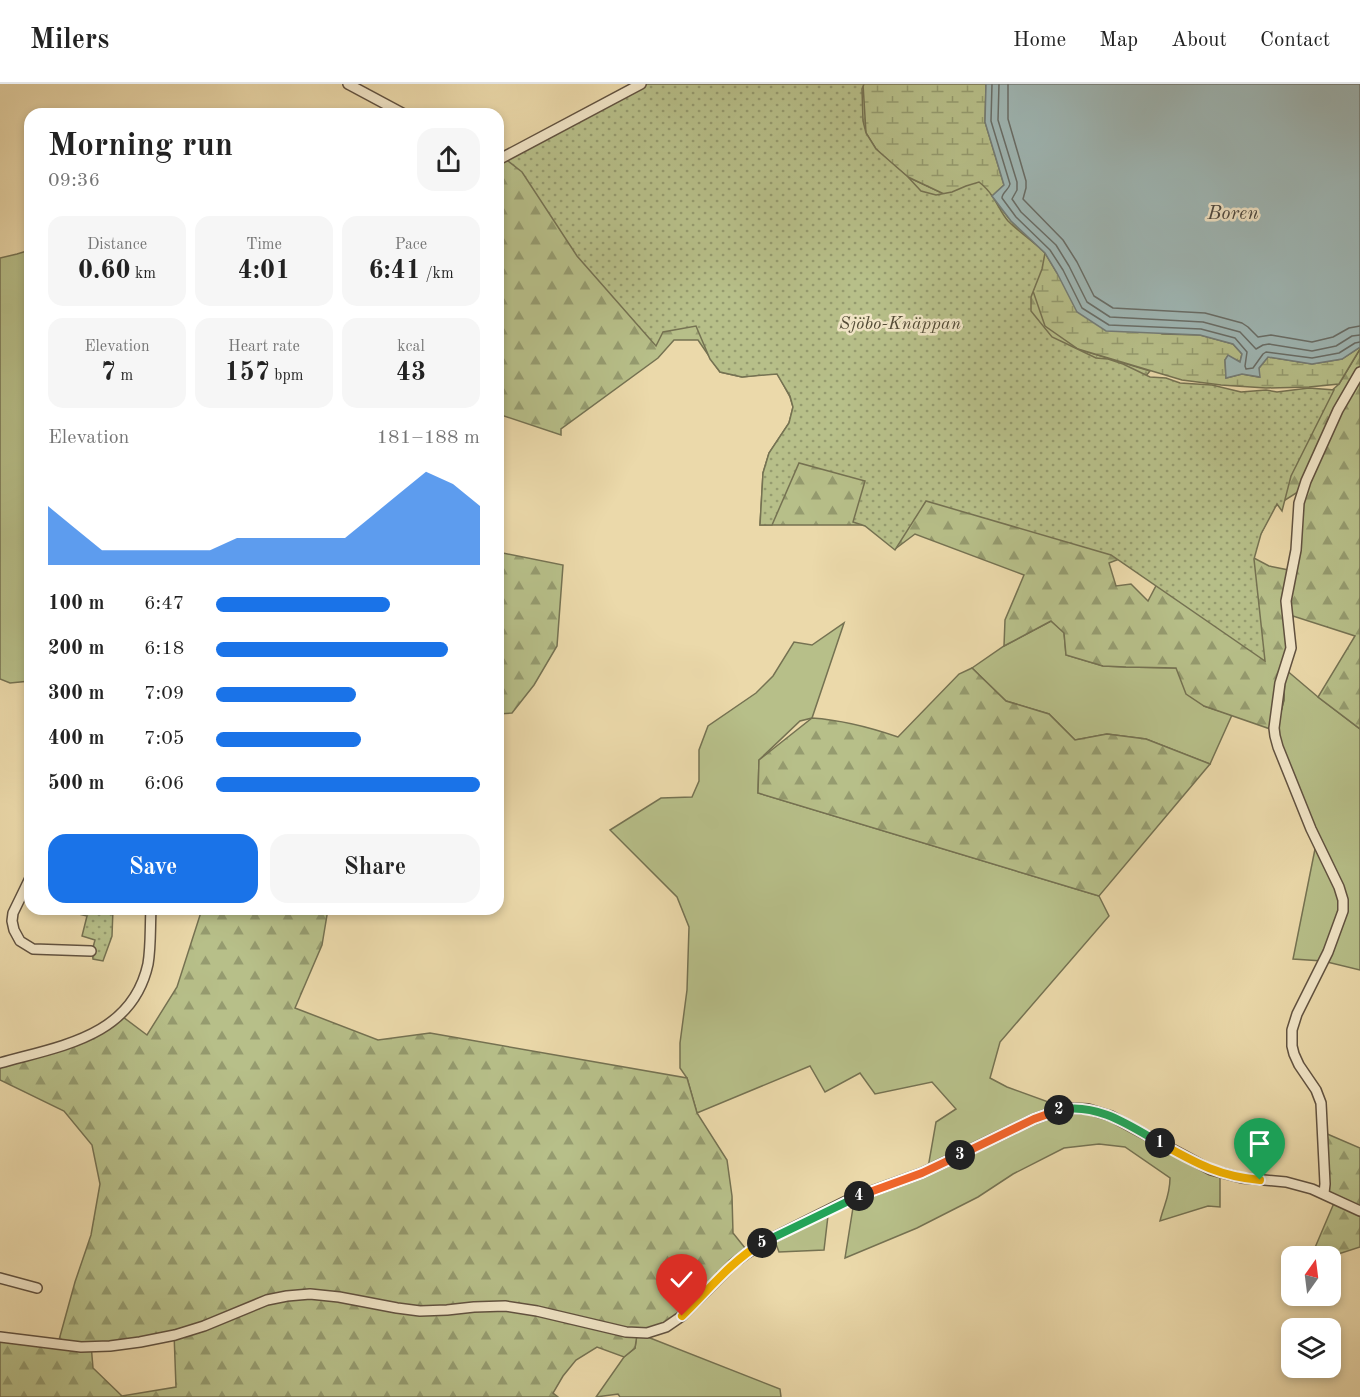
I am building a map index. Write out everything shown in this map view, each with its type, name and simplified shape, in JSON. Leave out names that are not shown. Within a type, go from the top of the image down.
[{"type":"street","points":[[348,84],[393,108]]},
{"type":"street","points":[[504,157],[641,84]]},
{"type":"street","points":[[1324,1193],[1321,1103],[1316,1090],[1294,1054],[1292,1030],[1297,1014],[1329,952],[1343,911],[1343,900],[1302,808],[1278,747],[1274,728],[1280,683],[1291,648],[1286,601],[1296,550],[1299,502],[1338,410],[1360,372]]},
{"type":"street","points":[[24,889],[13,913],[12,926],[20,941],[33,950],[91,951]]},
{"type":"street","points":[[0,1063],[82,1039],[117,1019],[134,997],[145,973],[150,948],[151,915]]},
{"type":"street","points":[[0,1337],[81,1347],[140,1342],[204,1326],[267,1300],[310,1294],[420,1311],[474,1306],[505,1306],[537,1311],[626,1332],[647,1333],[666,1327],[682,1316],[733,1264],[772,1238],[850,1199],[922,1173],[1034,1119],[1070,1108],[1088,1109],[1111,1116],[1211,1170],[1242,1178],[1296,1184],[1324,1193],[1360,1211]]},
{"type":"street","points":[[0,1278],[37,1288]]},
{"type":"green space","name":"Sjöbo-Knäppan","points":[[639,84],[864,84],[862,89],[863,121],[866,133],[876,149],[921,191],[936,195],[979,182],[989,192],[1008,221],[1045,253],[1042,269],[1031,297],[1031,311],[1052,337],[1096,358],[1123,364],[1150,377],[1166,378],[1180,383],[1212,385],[1241,392],[1266,390],[1277,392],[1309,388],[1334,390],[1291,476],[1282,511],[1277,504],[1261,534],[1254,559],[1265,661],[1111,555],[926,501],[895,550],[865,526],[853,522],[865,481],[799,463],[772,525],[760,525],[763,473],[769,453],[789,423],[793,407],[790,396],[777,374],[742,377],[720,372],[710,359],[696,326],[663,332],[656,346],[577,256],[522,172],[504,156]]},
{"type":"green space","name":"Sjöbo-Knäppan","points":[[863,84],[880,153],[908,177],[944,194],[973,191],[989,193],[1011,221],[1045,253],[1033,291],[1078,349],[1150,371],[1115,415],[1127,556],[1109,563],[1116,586],[1131,584],[1148,601],[1158,582],[1339,384],[1360,349],[1360,729],[1318,697],[1355,636],[1293,616],[1292,648],[1285,669],[1284,700],[1276,731],[1204,706],[1186,694],[1176,668],[1103,666],[1066,655],[1064,633],[1051,621],[1004,646],[1005,620],[1024,575],[915,534],[895,549],[872,525],[760,525],[763,473],[769,453],[789,423],[793,407],[790,397],[777,373],[742,377],[720,372],[698,340],[674,340],[658,358],[561,429],[561,435],[504,416],[504,151],[542,138]],"holes":[[[1304,488],[1294,571],[1269,566],[1250,556],[1274,507]]]},
{"type":"green space","points":[[863,84],[986,84],[985,122],[1004,185],[992,196],[989,193],[973,191],[944,194],[908,177],[876,149],[866,133]]},
{"type":"green space","points":[[24,252],[24,682],[10,683],[0,679],[0,258]]},
{"type":"green space","points":[[1045,253],[1057,273],[1162,334],[1200,335],[1233,344],[1242,354],[1240,362],[1228,356],[1225,360],[1226,378],[1242,374],[1259,377],[1259,368],[1268,357],[1312,364],[1342,359],[1360,347],[1360,349],[1339,384],[1266,388],[1182,380],[1078,349],[1045,326],[1033,291]]},
{"type":"green space","points":[[504,553],[563,565],[557,646],[534,685],[512,713],[504,714]]},
{"type":"green space","points":[[1051,621],[1064,632],[1066,655],[1103,666],[1177,668],[1204,706],[1232,715],[1210,764],[1146,739],[1107,734],[1075,740],[1049,714],[1006,701],[972,668],[1004,646]]},
{"type":"green space","points":[[844,623],[812,718],[800,721],[759,760],[758,793],[1099,896],[1109,916],[1000,1042],[990,1078],[1007,1087],[1062,1107],[1086,1106],[1220,1170],[1220,1207],[1208,1206],[1160,1221],[1168,1195],[1170,1178],[1125,1147],[1099,1144],[1064,1148],[1013,1174],[978,1197],[917,1228],[845,1258],[855,1195],[928,1168],[936,1122],[956,1109],[932,1082],[875,1094],[860,1073],[825,1092],[810,1066],[697,1113],[687,1078],[680,1068],[680,1043],[687,990],[689,927],[677,897],[610,830],[661,798],[692,797],[699,781],[699,750],[708,726],[756,693],[773,676],[794,642],[812,645]]},
{"type":"green space","points":[[972,668],[1006,701],[1049,714],[1075,740],[1107,734],[1146,739],[1210,764],[1099,896],[758,793],[759,760],[812,718],[834,720],[898,737],[959,674]]},
{"type":"green space","points":[[1285,669],[1360,729],[1360,970],[1323,961],[1293,959],[1318,834],[1276,731],[1284,700]]},
{"type":"green space","points":[[83,915],[113,915],[112,936],[103,961],[93,959],[92,951],[95,940],[82,936],[87,916]]},
{"type":"green space","points":[[200,915],[327,915],[322,945],[295,1008],[378,1040],[430,1033],[687,1078],[697,1113],[727,1160],[732,1196],[733,1233],[749,1253],[688,1312],[651,1330],[638,1328],[635,1348],[624,1357],[597,1347],[576,1360],[553,1393],[558,1397],[0,1397],[0,1339],[59,1340],[91,1235],[100,1184],[92,1145],[64,1111],[0,1080],[0,1061],[91,1032],[119,1014],[147,1035],[177,987]],"holes":[[[174,1333],[176,1387],[122,1396],[93,1368],[91,1344]]]},
{"type":"green space","points":[[1325,1133],[1360,1148],[1360,1247],[1341,1253],[1341,1246],[1316,1246],[1337,1196],[1324,1190]]},
{"type":"green space","points":[[829,1207],[824,1250],[779,1252],[773,1236]]},
{"type":"green space","points":[[638,1327],[651,1330],[650,1338],[780,1389],[781,1397],[620,1397],[618,1394],[596,1397],[624,1357],[635,1348]]},
{"type":"water","name":"Boren","points":[[986,84],[1360,84],[1360,347],[1342,359],[1312,364],[1268,357],[1259,368],[1260,377],[1242,374],[1226,378],[1225,360],[1228,355],[1240,362],[1242,354],[1233,344],[1200,335],[1106,331],[1077,312],[1045,253],[1011,221],[992,196],[1004,185],[985,122]]},
{"type":"route","points":[[682,1316],[733,1264],[772,1238],[850,1199],[922,1173],[1034,1119],[1056,1111],[1070,1108],[1088,1109],[1111,1116],[1211,1170],[1260,1180]]}]
